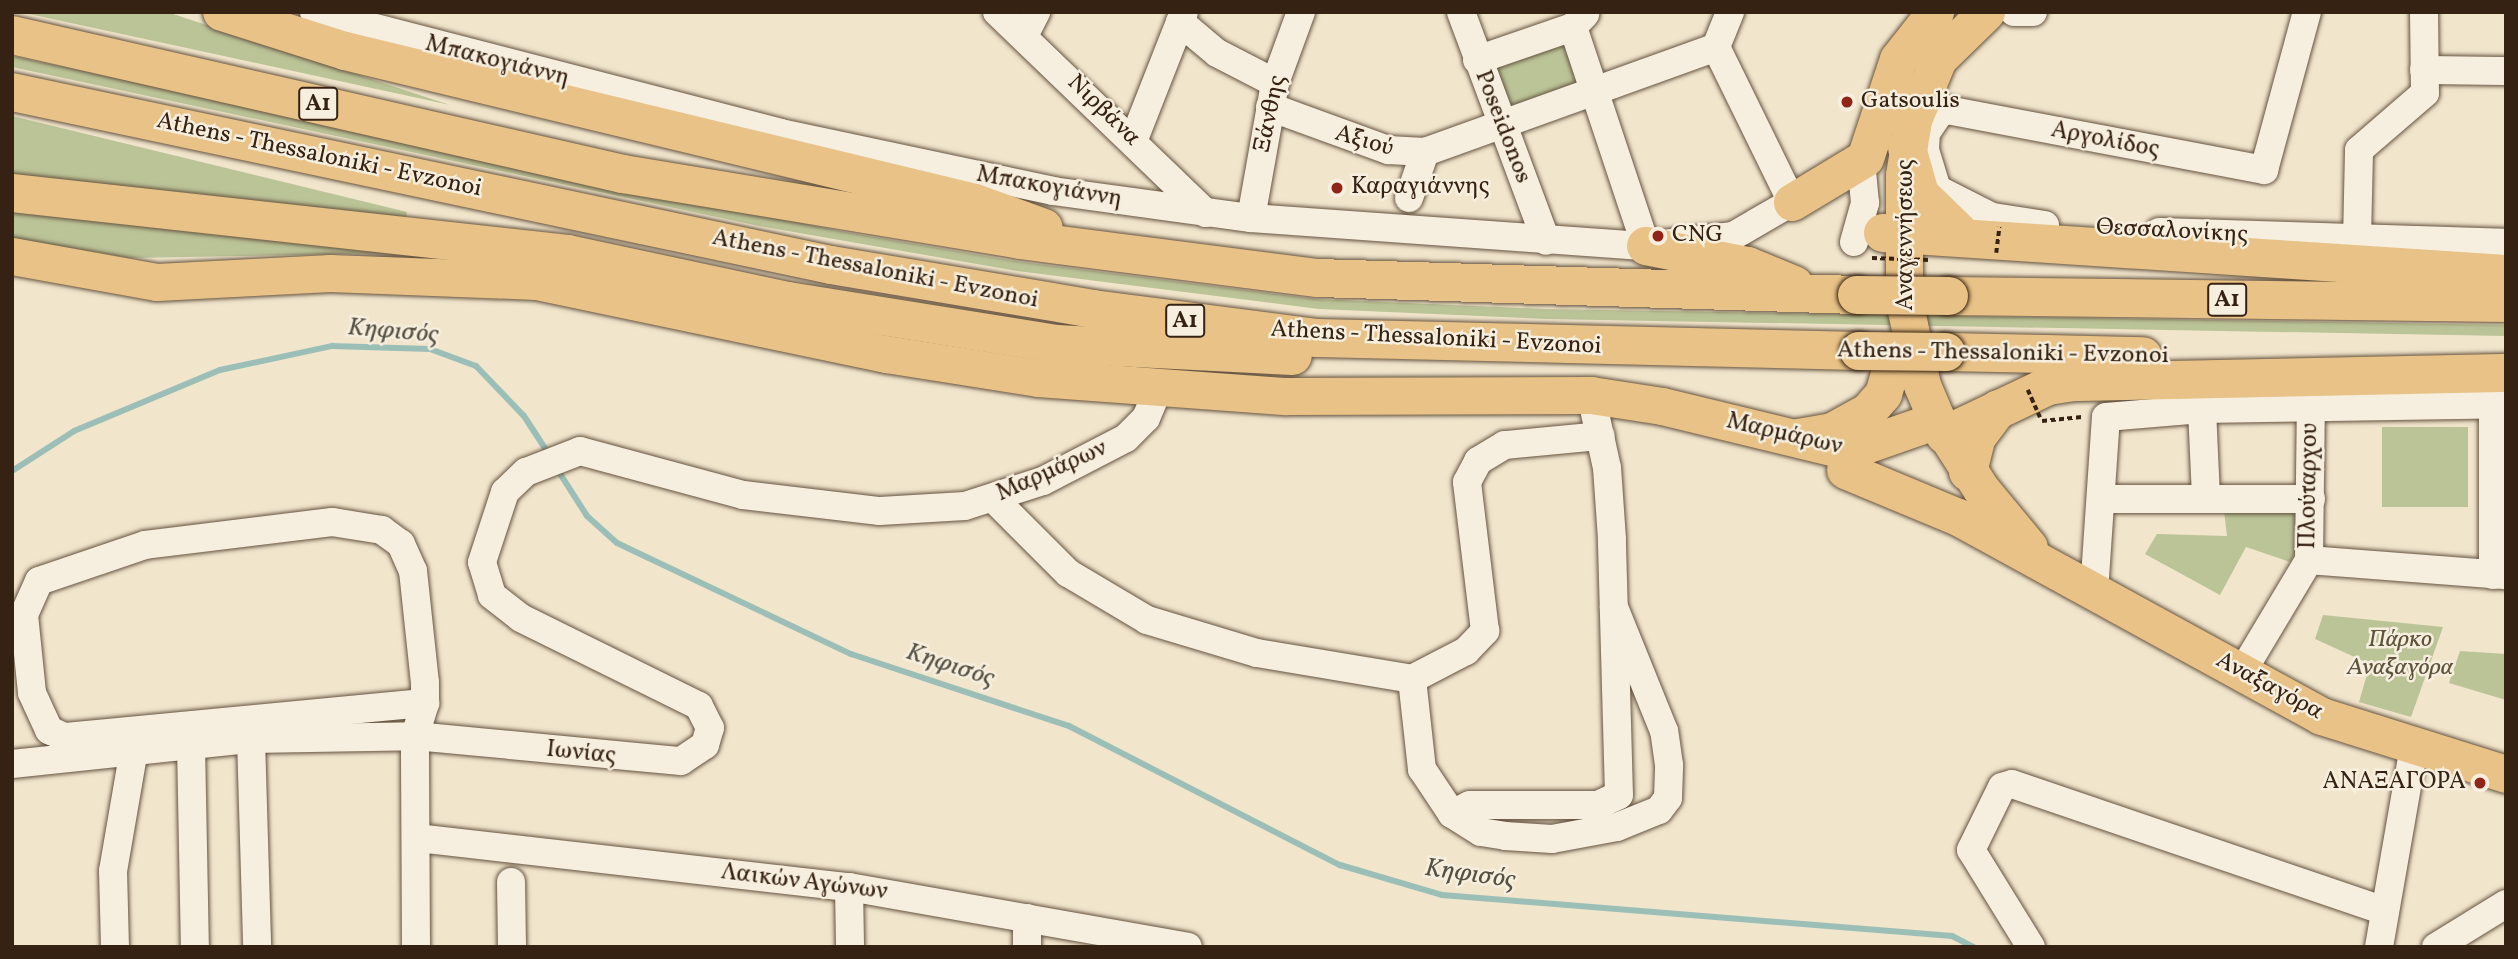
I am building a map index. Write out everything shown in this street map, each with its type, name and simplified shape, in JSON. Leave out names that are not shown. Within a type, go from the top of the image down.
[{"type":"highway","points":[[222,12],[345,51],[975,203],[1101,251]]},
{"type":"highway","name":"Athens - Thessaloniki - Evzonoi","points":[[12,35],[623,174],[1101,251],[1425,285],[1857,295],[2506,303]]},
{"type":"highway","name":"Athens - Thessaloniki - Evzonoi","points":[[12,92],[1012,298],[1317,338],[1876,355],[1946,352],[2506,362]]},
{"type":"highway","points":[[12,118],[235,155],[311,154]]},
{"type":"highway","points":[[1907,148],[1920,194],[1986,239]]},
{"type":"highway","points":[[12,193],[255,216],[568,254],[788,301],[1057,344],[1405,359],[1543,346]]},
{"type":"highway","points":[[1878,242],[1986,239],[2506,274]]},
{"type":"highway","points":[[1646,246],[1748,266],[1815,294]]},
{"type":"highway","points":[[1932,433],[2014,398],[2048,386],[2074,382],[2502,394]]},
{"type":"highway","points":[[1968,472],[1977,437],[2014,398]]},
{"type":"main road","points":[[1793,202],[1861,161],[1898,58],[1935,12]]},
{"type":"main road","name":"Αναγεννήσεως","points":[[1932,433],[1876,355],[1878,242],[1895,143],[1911,88],[1926,51],[1958,12]]},
{"type":"main road","name":"Αναγεννήσεως","points":[[1932,433],[1908,328],[1878,242],[1932,70],[1986,12]]},
{"type":"main road","points":[[12,256],[157,282],[330,273],[536,281],[886,354],[1158,390]]},
{"type":"main road","points":[[1786,439],[1860,418],[1883,394],[1876,355]]},
{"type":"main road","name":"Μαρμάρων","points":[[1158,390],[1591,395],[1848,451],[1932,433]]},
{"type":"main road","name":"Μαρμάρων","points":[[1710,419],[1780,456],[1845,470],[1883,465],[1932,433]]},
{"type":"main road","name":"Αναξαγόρα","points":[[1932,433],[2046,566]]},
{"type":"main road","name":"Αναξαγόρα","points":[[1932,433],[1989,535],[2321,716],[2506,774]]},
{"type":"main road","points":[[1845,470],[1989,535]]},
{"type":"street","name":"Νιρβάνα","points":[[998,12],[1030,24],[1134,139],[1206,213]]},
{"type":"street","name":"Ξάνθης","points":[[1251,218],[1272,95],[1301,12]]},
{"type":"street","points":[[1730,12],[1716,47],[1793,202]]},
{"type":"street","points":[[2014,12],[2033,12]]},
{"type":"street","name":"Αργολίδος","points":[[1947,110],[2264,170],[2307,12]]},
{"type":"street","points":[[2357,240],[2359,150],[2421,99],[2424,12]]},
{"type":"street","name":"Poseidonos","points":[[1462,13],[1499,122],[1546,241]]},
{"type":"street","name":"Μπακογιάννη","points":[[327,14],[911,164],[1206,213],[1546,241],[1646,246],[1733,236],[1793,202]]},
{"type":"street","name":"Αξιού","points":[[1183,15],[1217,53],[1272,95],[1388,150],[1425,152],[1499,122],[1716,47]]},
{"type":"street","points":[[1134,139],[1183,15]]},
{"type":"street","points":[[1477,60],[1580,20],[1593,89],[1646,246]]},
{"type":"street","points":[[2424,70],[2506,71]]},
{"type":"street","name":"Θεσσαλονίκης","points":[[1947,110],[1926,133],[1928,171],[1950,201],[1992,217],[2357,240],[2506,243]]},
{"type":"street","points":[[1409,198],[1425,152]]},
{"type":"street","points":[[1861,161],[1865,204],[1878,242]]},
{"type":"street","name":"Μαρμάρων","points":[[580,451],[743,495],[880,512],[994,499],[1126,438],[1146,418],[1158,390]]},
{"type":"street","points":[[2094,592],[2106,417],[2202,409],[2311,407],[2502,394],[2500,575],[2309,561]]},
{"type":"street","points":[[1452,814],[1470,804],[1598,805],[1619,795],[1614,607],[1601,436],[1591,395]]},
{"type":"street","name":"Πλούταρχου","points":[[2242,672],[2309,561],[2311,407]]},
{"type":"street","points":[[2202,409],[2206,498]]},
{"type":"street","points":[[994,499],[1068,573],[1147,620],[1257,653],[1412,679],[1466,651],[1485,631],[1467,482],[1478,461],[1505,445],[1601,436]]},
{"type":"street","name":"Ιωνίας","points":[[12,764],[133,755],[191,744],[251,739],[415,736],[641,760],[681,761],[705,745],[710,728],[699,706],[521,618],[492,595],[482,562],[505,492],[548,461],[580,451]]},
{"type":"street","points":[[2102,499],[2311,499]]},
{"type":"street","points":[[416,947],[415,736],[425,703],[413,571],[401,544],[382,530],[332,522],[145,545],[39,581],[24,615],[32,693],[49,730],[64,737],[425,703]]},
{"type":"street","points":[[1412,679],[1422,769],[1452,814],[1481,832],[1552,839],[1616,827],[1659,810],[1668,799],[1664,731],[1614,607]]},
{"type":"street","points":[[251,739],[257,947]]},
{"type":"street","points":[[191,744],[195,947]]},
{"type":"street","points":[[2379,947],[2414,747]]},
{"type":"street","points":[[115,947],[113,871],[133,755]]},
{"type":"street","points":[[2031,947],[1971,850],[2003,787],[2012,784],[2385,911]]},
{"type":"street","name":"Λαικών Αγώνων","points":[[417,838],[849,887],[1188,947]]},
{"type":"street","points":[[511,882],[512,947]]},
{"type":"street","points":[[849,887],[850,947]]},
{"type":"street","points":[[2436,947],[2506,904]]},
{"type":"street","points":[[1027,918],[1027,947]]},
{"type":"path","points":[[1878,242],[1930,260]]},
{"type":"path","points":[[2014,398],[2043,422],[2106,417]]},
{"type":"green space","points":[[20,12],[167,12],[450,105]]},
{"type":"green space","points":[[1575,18],[1595,80],[1511,123],[1487,54]]},
{"type":"green space","points":[[12,56],[839,231],[1015,261],[1316,299],[1545,309],[2506,325],[2506,336],[1546,319],[1319,309],[1017,271],[759,226],[12,67]]},
{"type":"green space","points":[[12,116],[407,212],[398,253],[129,258],[12,238]]},
{"type":"green space","points":[[2382,427],[2468,427],[2468,507],[2382,507]]},
{"type":"green space","points":[[2224,511],[2302,512],[2300,545],[2290,562],[2246,547],[2220,595],[2145,554],[2157,534],[2227,536]]},
{"type":"green space","name":"Πάρκο Αναξαγόρα","points":[[2323,615],[2443,627],[2411,717],[2359,702],[2370,664],[2315,639]]},
{"type":"green space","points":[[2460,651],[2506,654],[2506,700],[2449,683]]},
{"type":"waterway","name":"Κηφισός","points":[[12,471],[74,431],[220,370],[332,346],[430,349],[476,366],[524,416],[550,456]]},
{"type":"waterway","name":"Κηφισός","points":[[557,469],[587,516],[617,543],[851,654],[1069,726],[1340,865],[1442,895],[1952,936],[1974,947]]},
{"type":"place","name":"Gatsoulis","points":[[1847,102]]},
{"type":"place","name":"Καραγιάννης","points":[[1337,188]]},
{"type":"place","name":"CNG","points":[[1658,236]]},
{"type":"place","name":"ΑΝΑΞΑΓΟΡΑ","points":[[2480,783]]}]
